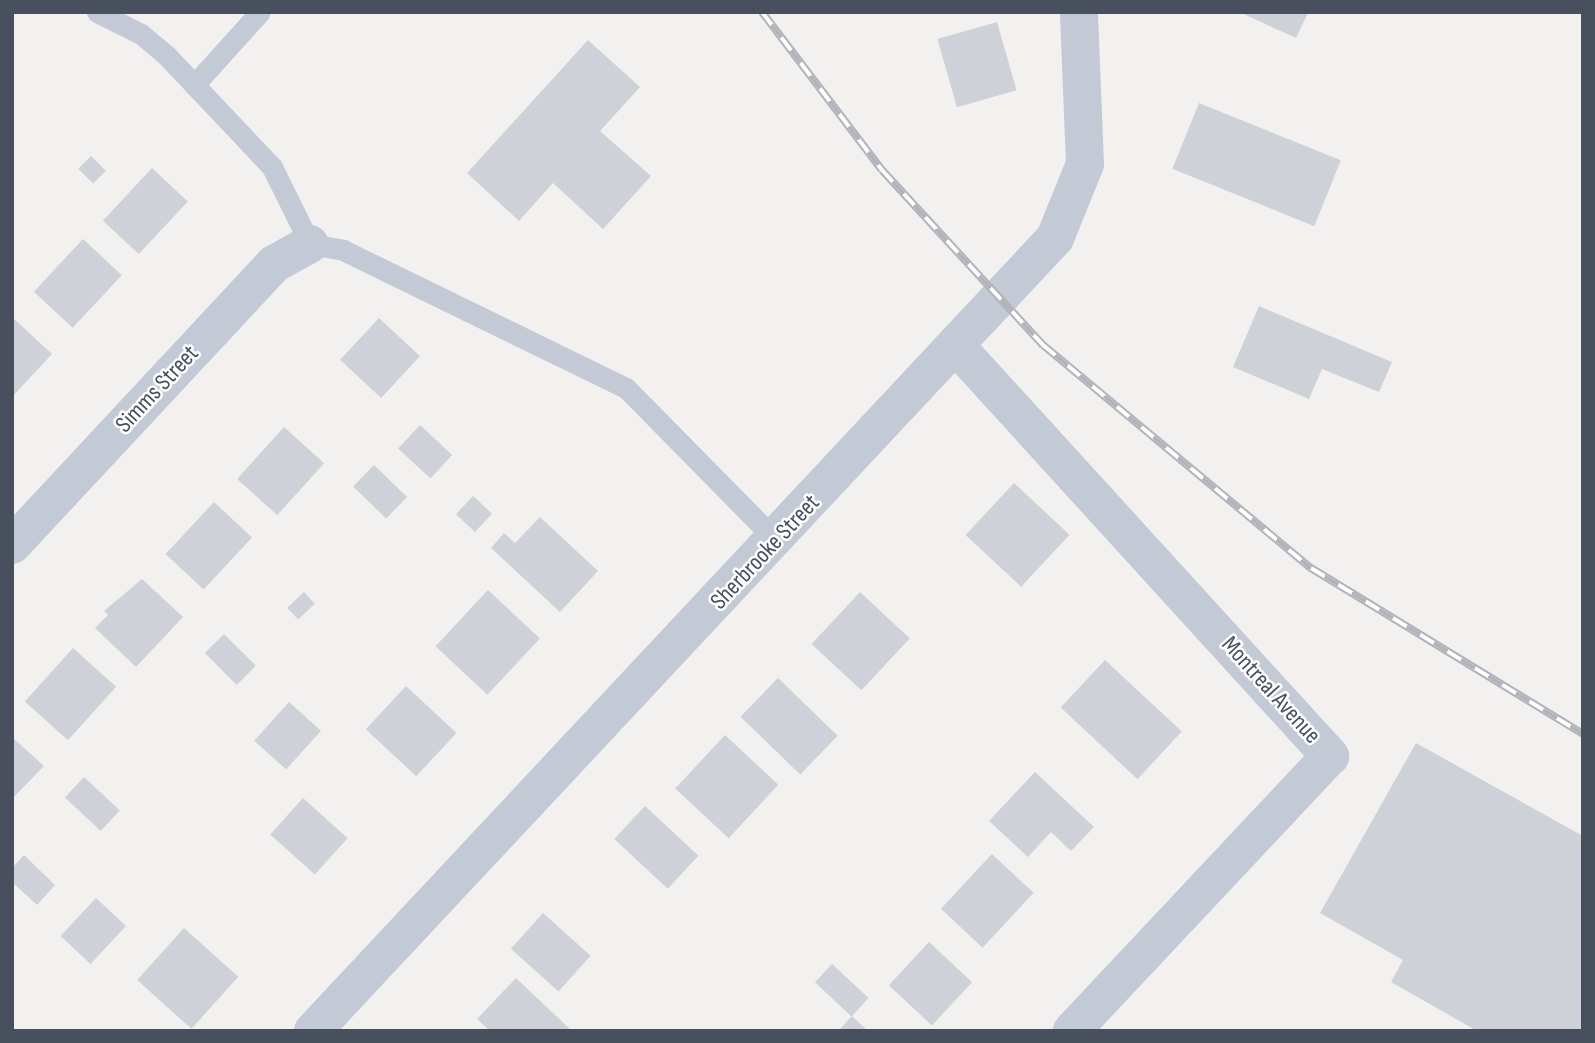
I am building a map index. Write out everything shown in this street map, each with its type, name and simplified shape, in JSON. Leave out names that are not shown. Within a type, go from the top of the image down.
[{"type":"street","name":"Sherbrooke Street","points":[[313,1031],[957,347],[1055,239],[1085,164],[1079,12]]},
{"type":"street","name":"Simms Street","points":[[12,545],[274,264],[310,244]]},
{"type":"street","name":"Montreal Avenue","points":[[957,347],[1330,756],[1072,1031]]},
{"type":"lane","points":[[97,12],[141,34],[272,167],[310,244],[343,250],[626,388],[776,540]]},
{"type":"lane","points":[[194,85],[260,12]]},
{"type":"building","points":[[1239,12],[1305,12],[1308,13],[1296,38]]},
{"type":"building","points":[[997,22],[1017,90],[957,107],[937,39]]},
{"type":"building","points":[[588,40],[640,87],[600,131],[651,176],[603,229],[553,183],[519,221],[467,173]]},
{"type":"building","points":[[1199,103],[1341,160],[1314,226],[1172,169]]},
{"type":"building","points":[[91,156],[106,171],[93,184],[78,169]]},
{"type":"building","points":[[152,168],[188,201],[139,254],[103,221]]},
{"type":"building","points":[[83,239],[122,275],[73,328],[34,292]]},
{"type":"building","points":[[1259,306],[1392,362],[1379,392],[1322,369],[1309,399],[1233,367]]},
{"type":"building","points":[[12,317],[52,354],[12,397]]},
{"type":"building","points":[[379,318],[420,356],[381,398],[340,360]]},
{"type":"building","points":[[420,425],[452,455],[430,478],[398,448]]},
{"type":"building","points":[[284,427],[324,463],[277,515],[237,479]]},
{"type":"building","points":[[374,465],[407,497],[386,519],[353,487]]},
{"type":"building","points":[[1014,483],[1070,535],[1021,587],[966,535]]},
{"type":"building","points":[[473,496],[492,514],[475,532],[456,514]]},
{"type":"building","points":[[214,502],[252,537],[204,589],[166,554]]},
{"type":"building","points":[[540,517],[598,571],[560,612],[491,548],[504,533],[515,543]]},
{"type":"building","points":[[142,579],[183,617],[136,667],[95,628],[108,615],[104,611]]},
{"type":"building","points":[[488,590],[540,638],[487,695],[435,646]]},
{"type":"building","points":[[304,592],[315,604],[298,619],[287,608]]},
{"type":"building","points":[[860,592],[910,638],[861,690],[812,644]]},
{"type":"building","points":[[224,634],[256,666],[237,685],[205,653]]},
{"type":"building","points":[[73,648],[116,687],[68,740],[25,702]]},
{"type":"building","points":[[1105,660],[1182,732],[1137,779],[1061,708]]},
{"type":"building","points":[[778,678],[838,736],[800,775],[740,717]]},
{"type":"building","points":[[406,686],[456,733],[416,776],[366,729]]},
{"type":"building","points":[[289,702],[321,731],[286,769],[254,741]]},
{"type":"building","points":[[725,735],[778,785],[729,838],[675,788]]},
{"type":"building","points":[[12,737],[44,766],[12,799]]},
{"type":"building","points":[[1416,743],[1583,836],[1583,1031],[1477,1031],[1391,982],[1403,960],[1320,913]]},
{"type":"building","points":[[1035,772],[1094,827],[1071,851],[1051,832],[1028,857],[989,821]]},
{"type":"building","points":[[84,777],[120,810],[101,831],[65,797]]},
{"type":"building","points":[[303,798],[348,838],[315,875],[270,834]]},
{"type":"building","points":[[645,806],[698,856],[668,889],[614,839]]},
{"type":"building","points":[[992,854],[1034,893],[983,948],[941,909]]},
{"type":"building","points":[[24,855],[55,885],[37,905],[12,882],[12,868]]},
{"type":"building","points":[[96,898],[126,926],[91,964],[61,936]]},
{"type":"building","points":[[543,913],[591,956],[558,991],[511,949]]},
{"type":"building","points":[[184,928],[238,977],[191,1029],[137,980]]},
{"type":"building","points":[[929,942],[972,982],[932,1025],[889,985]]},
{"type":"building","points":[[832,964],[869,998],[852,1016],[815,982]]},
{"type":"building","points":[[516,978],[572,1031],[490,1031],[477,1019]]},
{"type":"building","points":[[852,1016],[868,1031],[838,1031]]},
{"type":"railway","points":[[762,12],[882,170],[1043,345],[1311,568],[1583,734]]}]
